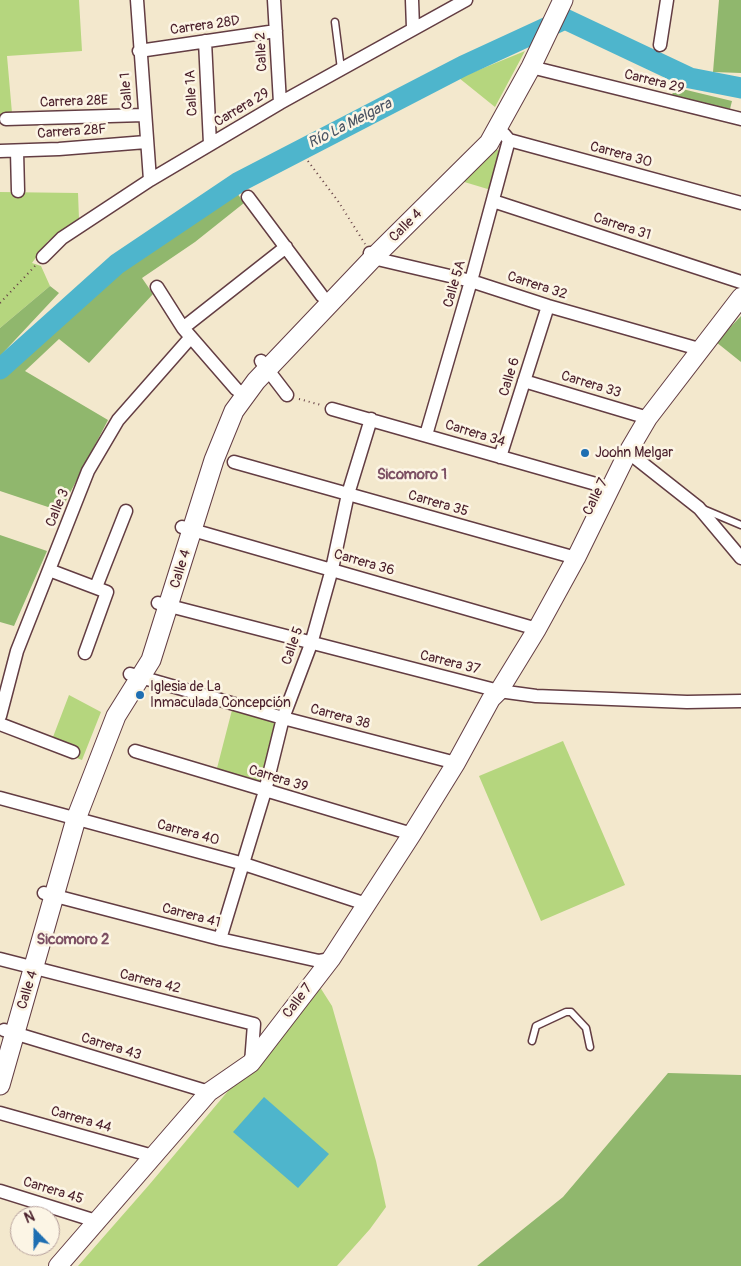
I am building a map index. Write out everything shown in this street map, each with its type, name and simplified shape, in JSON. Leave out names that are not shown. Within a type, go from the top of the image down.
[{"type":"main road","name":"Calle 4","points":[[0,1085],[7,1036],[71,818],[135,675],[151,660],[164,604],[187,529],[240,392],[322,296],[371,254],[500,133],[561,3]]},
{"type":"main road","name":"Calle 4","points":[[264,365],[371,254]]},
{"type":"street","name":"Calle 1","points":[[137,0],[139,51],[150,180]]},
{"type":"street","name":"Calle 2","points":[[274,0],[280,103]]},
{"type":"street","points":[[412,0],[413,28]]},
{"type":"street","name":"Carrera 29","points":[[43,257],[62,238],[150,180],[280,103],[466,0]]},
{"type":"street","points":[[660,45],[667,0]]},
{"type":"street","name":"Carrera 28D","points":[[139,51],[276,31]]},
{"type":"street","name":"Calle 1A","points":[[205,41],[210,144]]},
{"type":"street","name":"Carrera 29","points":[[531,67],[741,119]]},
{"type":"street","name":"Carrera 28E","points":[[6,119],[144,115]]},
{"type":"street","name":"Calle 5A","points":[[426,435],[493,201],[500,133]]},
{"type":"street","name":"Carrera 30","points":[[500,133],[741,203]]},
{"type":"street","name":"Carrera 28F","points":[[0,151],[146,142]]},
{"type":"street","points":[[18,151],[18,191]]},
{"type":"street","points":[[248,197],[322,296]]},
{"type":"street","name":"Carrera 31","points":[[493,201],[741,283]]},
{"type":"street","name":"Calle 3","points":[[0,716],[18,651],[88,471],[118,420],[187,332],[286,247]]},
{"type":"street","name":"Carrera 32","points":[[371,254],[471,281],[548,306],[695,348]]},
{"type":"street","name":"Calle 7","points":[[58,1266],[209,1092],[251,1063],[331,959],[456,763],[494,693],[534,628],[606,486],[620,448],[741,283]]},
{"type":"street","points":[[157,288],[187,332],[240,392]]},
{"type":"street","name":"Calle 7","points":[[695,348],[741,297]]},
{"type":"street","name":"Calle 6","points":[[500,458],[548,306]]},
{"type":"street","points":[[264,365],[287,395]]},
{"type":"street","name":"Carrera 33","points":[[524,381],[644,417]]},
{"type":"street","name":"Carrera 34","points":[[332,409],[500,458],[606,486]]},
{"type":"street","name":"Calle 7","points":[[606,486],[628,452],[644,417]]},
{"type":"street","name":"Calle 5","points":[[220,939],[265,791],[283,718],[311,644],[332,569],[348,494],[371,419]]},
{"type":"street","points":[[628,452],[700,508],[741,558]]},
{"type":"street","name":"Carrera 35","points":[[234,462],[571,557]]},
{"type":"street","points":[[96,587],[126,511]]},
{"type":"street","name":"Carrera 36","points":[[187,529],[534,628]]},
{"type":"street","points":[[49,570],[107,592],[85,652]]},
{"type":"street","name":"Carrera 37","points":[[164,604],[494,693],[687,702],[741,701]]},
{"type":"street","name":"Carrera 38","points":[[135,675],[283,718],[456,763]]},
{"type":"street","points":[[0,724],[73,752]]},
{"type":"street","name":"Carrera 39","points":[[135,751],[412,834]]},
{"type":"street","name":"Carrera 40","points":[[0,798],[244,864],[366,904]]},
{"type":"street","name":"Carrera 41","points":[[49,894],[220,939],[319,961],[331,959]]},
{"type":"street","name":"Carrera 42","points":[[0,959],[254,1024],[251,1063]]},
{"type":"street","name":"Carrera 43","points":[[7,1036],[209,1092]]},
{"type":"street","name":"Carrera 44","points":[[0,1113],[153,1156]]},
{"type":"street","name":"Carrera 45","points":[[0,1191],[96,1221]]},
{"type":"lane","points":[[335,22],[341,69]]},
{"type":"lane","points":[[700,508],[741,525]]},
{"type":"lane","points":[[532,1041],[536,1026],[566,1012],[571,1012],[586,1028],[590,1048]]},
{"type":"path","points":[[308,161],[338,201],[371,254]]},
{"type":"path","points":[[0,303],[43,257]]},
{"type":"path","points":[[287,395],[332,409]]},
{"type":"green space","points":[[0,0],[79,0],[82,51],[7,56],[12,113],[0,116]]},
{"type":"green space","points":[[719,0],[741,0],[741,73],[713,72]]},
{"type":"green space","points":[[525,51],[495,107],[459,78]]},
{"type":"green space","points":[[674,87],[732,101],[730,109],[672,96]]},
{"type":"green space","points":[[495,148],[499,151],[491,190],[461,181]]},
{"type":"green space","points":[[235,190],[244,203],[195,242],[142,278],[153,294],[89,363],[59,339],[25,371],[108,420],[59,514],[60,511],[0,491],[0,377],[116,269]]},
{"type":"green space","points":[[0,192],[78,193],[79,219],[48,241],[32,263],[41,266],[50,286],[0,328]]},
{"type":"green space","points":[[50,286],[59,293],[0,356],[0,328]]},
{"type":"green space","points":[[741,316],[741,362],[716,342]]},
{"type":"green space","points":[[0,535],[47,551],[14,626],[0,622]]},
{"type":"green space","points":[[69,695],[101,712],[82,760],[74,757],[77,747],[53,737]]},
{"type":"green space","points":[[232,710],[276,723],[260,783],[216,772]]},
{"type":"green space","points":[[563,741],[625,885],[541,921],[479,776]]},
{"type":"green space","points":[[318,984],[332,1006],[376,1161],[386,1207],[370,1229],[337,1266],[78,1266],[149,1185]]},
{"type":"green space","points":[[668,1073],[741,1075],[741,1266],[477,1266],[563,1197]]},
{"type":"water","points":[[264,1097],[329,1154],[298,1188],[233,1132]]},
{"type":"waterway","name":"Río La Melgara","points":[[0,369],[117,264],[239,182],[463,66],[565,19],[690,78],[741,88]]},
{"type":"place","name":"Joohn Melgar","points":[[585,453]]},
{"type":"place","name":"Iglesia de La Inmaculada Concepción","points":[[140,695]]},
{"type":"district","name":"Sicomoro 1","points":[[412,475]]},
{"type":"district","name":"Sicomoro 2","points":[[73,940]]}]
